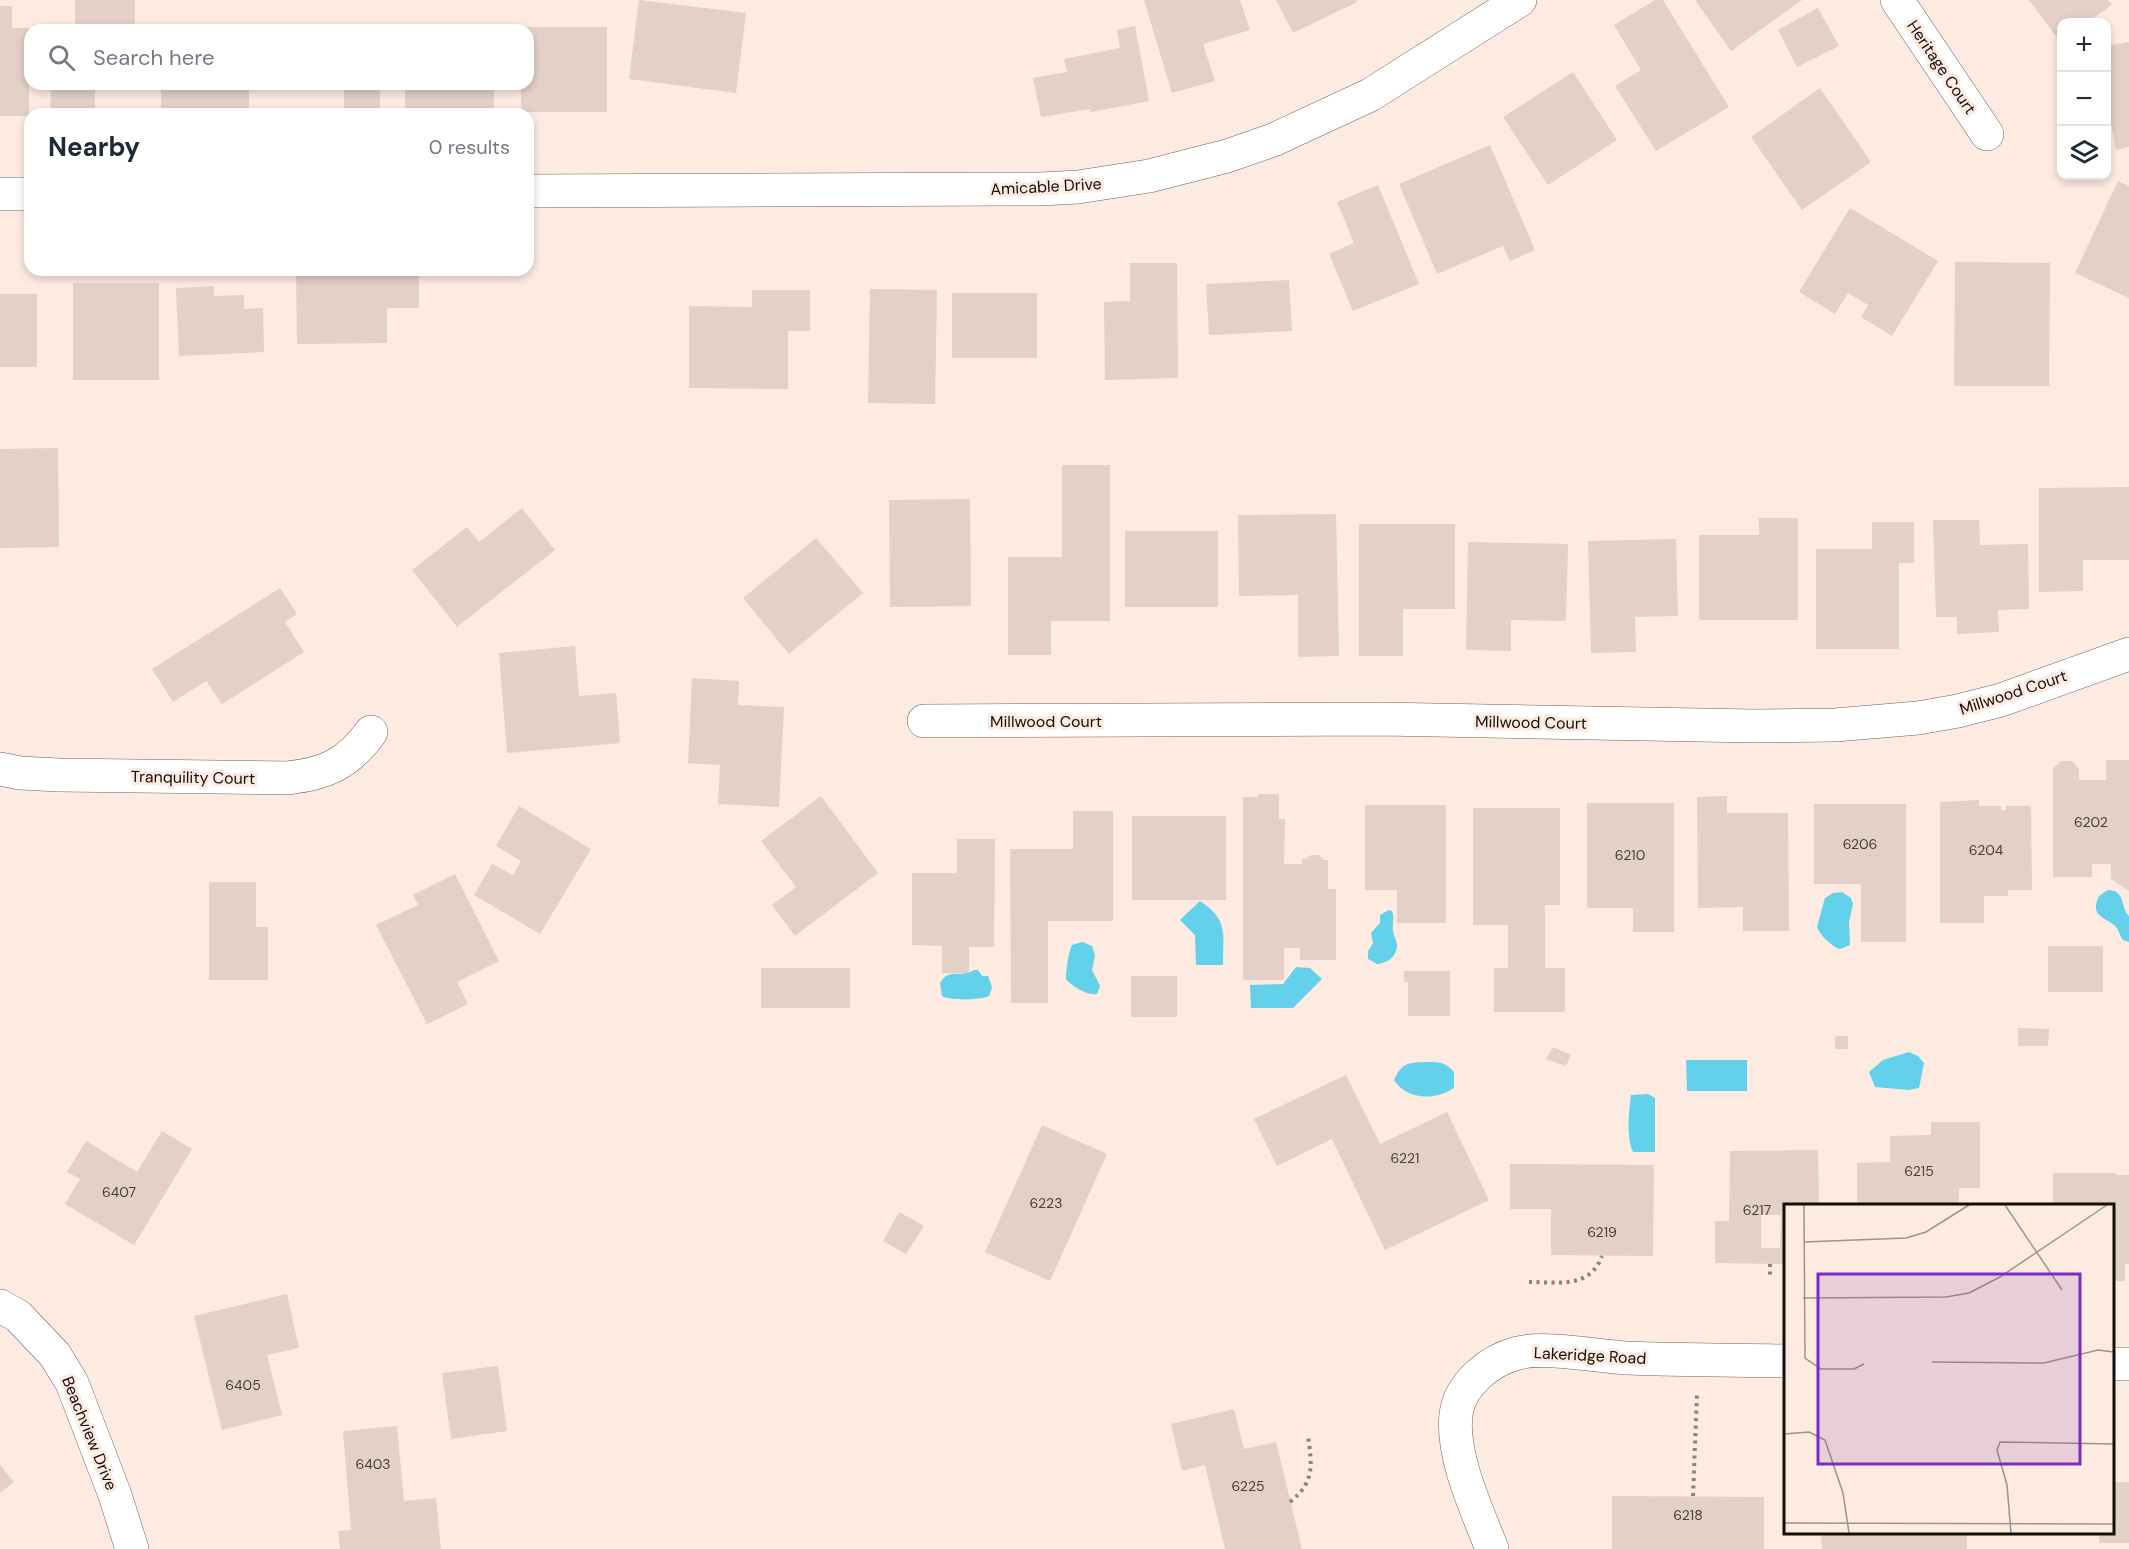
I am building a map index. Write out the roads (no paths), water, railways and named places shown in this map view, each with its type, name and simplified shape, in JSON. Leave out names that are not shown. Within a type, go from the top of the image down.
[{"type":"street","name":"Amicable Drive","points":[[534,191],[1041,189],[1078,187],[1149,177],[1227,156],[1273,140],[1370,95],[1520,0]]},
{"type":"street","name":"Heritage Court","points":[[1897,0],[1987,134]]},
{"type":"street","points":[[0,194],[24,194]]},
{"type":"street","name":"Millwood Court","points":[[924,721],[1382,719],[1742,726],[1835,725],[1918,718],[1959,711],[2001,700],[2129,654]]},
{"type":"street","name":"Tranquility Court","points":[[0,769],[20,773],[59,775],[287,778],[316,774],[340,764],[359,749],[371,732]]},
{"type":"street","name":"Beachview Drive","points":[[0,1306],[18,1316],[55,1355],[72,1383],[115,1495],[132,1549]]},
{"type":"street","name":"Lakeridge Road","points":[[1492,1549],[1461,1462],[1456,1433],[1456,1414],[1460,1400],[1482,1371],[1514,1354],[1538,1351],[1624,1358],[1784,1361]]},
{"type":"street","points":[[2114,1364],[2129,1365]]},
{"type":"water","points":[[2108,890],[2118,893],[2129,916],[2129,942],[2123,940],[2116,927],[2097,912],[2096,903],[2099,896]]},
{"type":"water","points":[[1842,892],[1851,898],[1853,904],[1849,922],[1850,945],[1840,949],[1833,946],[1817,927],[1825,898],[1833,893]]},
{"type":"water","points":[[1200,901],[1216,915],[1220,922],[1223,937],[1223,965],[1196,965],[1195,935],[1180,920]]},
{"type":"water","points":[[1389,910],[1393,914],[1393,932],[1397,949],[1391,959],[1377,964],[1368,959],[1368,951],[1373,943],[1371,933],[1380,923],[1380,915]]},
{"type":"water","points":[[1082,942],[1092,946],[1095,955],[1092,970],[1100,986],[1097,994],[1080,990],[1066,979],[1072,945]]},
{"type":"water","points":[[1296,967],[1310,968],[1322,979],[1293,1008],[1251,1008],[1250,985],[1283,984]]},
{"type":"water","points":[[978,970],[982,976],[988,976],[992,987],[989,996],[952,999],[942,996],[940,983],[947,975],[964,974]]},
{"type":"water","points":[[1909,1052],[1918,1056],[1924,1063],[1919,1088],[1909,1090],[1875,1087],[1869,1072],[1883,1060]]},
{"type":"water","points":[[1686,1060],[1747,1060],[1747,1091],[1687,1091]]},
{"type":"water","points":[[1433,1062],[1451,1068],[1454,1072],[1454,1088],[1438,1095],[1413,1095],[1399,1087],[1394,1080],[1406,1065]]},
{"type":"water","points":[[1648,1094],[1655,1098],[1655,1152],[1633,1152],[1629,1131],[1631,1095]]}]
